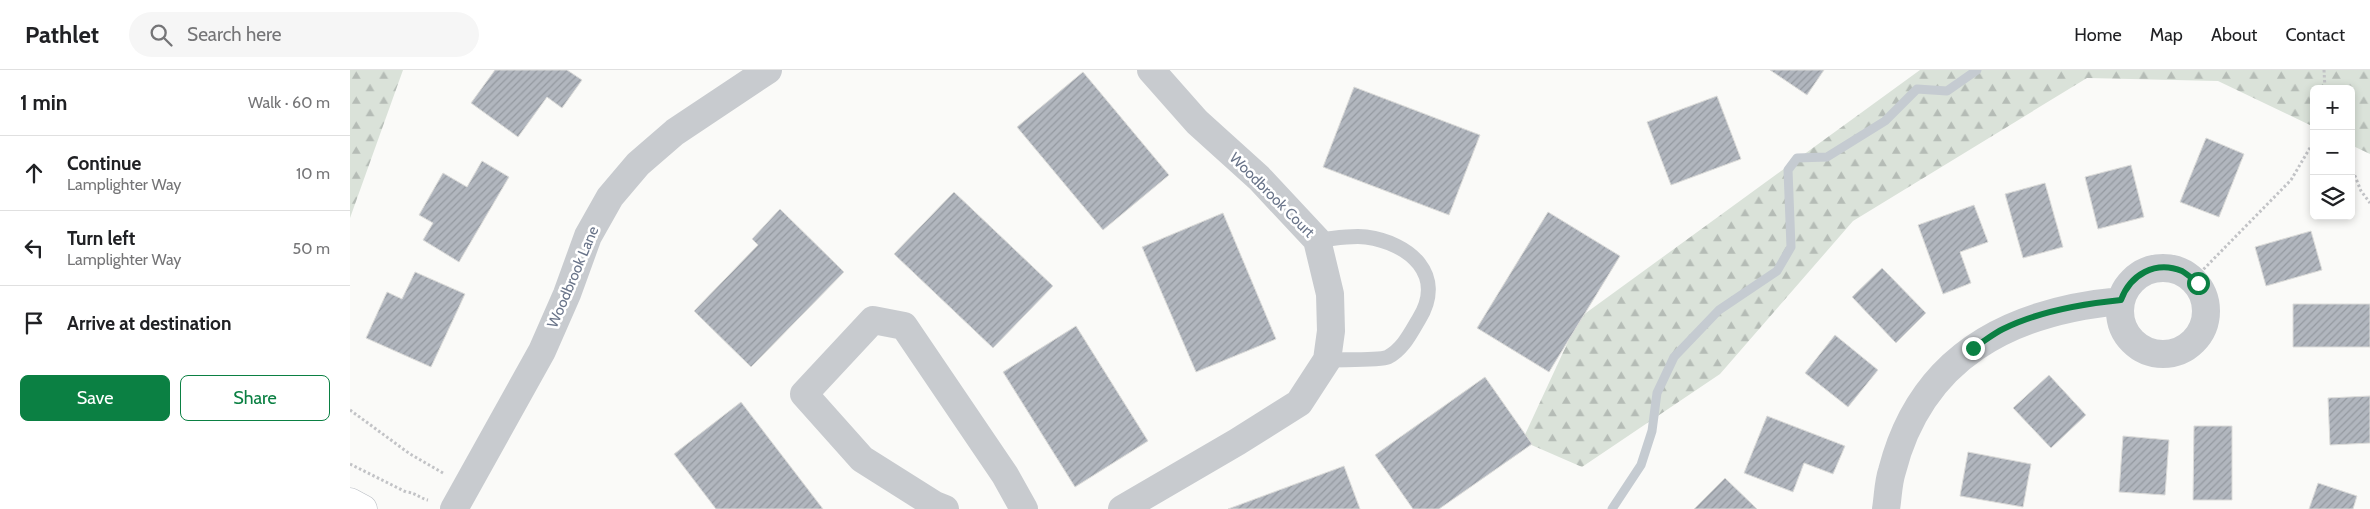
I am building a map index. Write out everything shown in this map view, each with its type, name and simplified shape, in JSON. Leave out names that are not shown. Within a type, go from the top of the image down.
[{"type":"main road","points":[[350,502],[363,509]]},
{"type":"street","name":"Woodbrook Lane","points":[[454,507],[542,351],[567,294],[588,236],[610,197],[638,164],[676,132],[768,70]]},
{"type":"street","name":"Woodbrook Court","points":[[1122,509],[1237,442],[1299,403],[1327,360],[1332,331],[1330,294],[1317,240],[1259,178],[1197,122],[1151,70]]},
{"type":"street","points":[[2166,267],[2183,272],[2193,280],[2198,283],[2206,301],[2206,319],[2200,335],[2188,347],[2172,354],[2154,354],[2138,346],[2126,334],[2120,317],[2121,300],[2133,280],[2148,270],[2166,267]]},
{"type":"street","points":[[1886,509],[1891,472],[1904,433],[1923,400],[1947,371],[1973,348],[2004,329],[2052,311],[2084,304],[2121,300]]},
{"type":"street","points":[[945,509],[934,505],[862,459],[804,394],[873,320],[904,326],[1005,475],[1024,509]]},
{"type":"lane","points":[[1317,240],[1366,237],[1400,247],[1424,267],[1430,284],[1427,306],[1403,345],[1386,358],[1327,360]]},
{"type":"path","points":[[2324,70],[2325,85]]},
{"type":"path","points":[[2193,280],[2291,180],[2310,148]]},
{"type":"path","points":[[2355,175],[2361,191],[2370,204]]},
{"type":"path","points":[[350,410],[410,454],[448,475],[454,507],[422,499],[416,493],[406,492],[350,464]]},
{"type":"green space","points":[[350,70],[403,70],[350,218]]},
{"type":"green space","points":[[1920,70],[2370,70],[2370,154],[2355,147],[2355,85],[2310,85],[2310,125],[2218,81],[2087,78],[1853,221],[1720,374],[1582,467],[1522,441],[1579,318]]},
{"type":"building","points":[[495,70],[567,70],[582,80],[562,108],[547,97],[518,137],[471,103]]},
{"type":"building","points":[[1770,70],[1824,70],[1807,95]]},
{"type":"building","points":[[1083,72],[1169,175],[1103,230],[1017,127]]},
{"type":"building","points":[[1354,87],[1480,135],[1449,215],[1323,167]]},
{"type":"building","points":[[1717,96],[1741,159],[1671,185],[1647,122]]},
{"type":"building","points":[[2206,138],[2244,154],[2219,217],[2180,202]]},
{"type":"building","points":[[482,161],[509,177],[459,262],[423,240],[433,223],[419,215],[443,173],[467,187]]},
{"type":"building","points":[[2131,165],[2144,217],[2098,229],[2085,177]]},
{"type":"building","points":[[2045,183],[2063,247],[2023,258],[2005,194]]},
{"type":"building","points":[[954,192],[1053,286],[993,348],[894,254]]},
{"type":"building","points":[[1974,205],[1988,242],[1960,252],[1971,283],[1943,294],[1918,225]]},
{"type":"building","points":[[780,209],[844,272],[751,367],[694,311],[758,245],[752,239]]},
{"type":"building","points":[[1548,212],[1620,256],[1549,372],[1477,328]]},
{"type":"building","points":[[1223,213],[1276,339],[1196,372],[1142,247]]},
{"type":"building","points":[[2311,231],[2322,270],[2266,286],[2255,247]]},
{"type":"building","points":[[1882,268],[1926,313],[1896,343],[1852,297]]},
{"type":"building","points":[[415,272],[465,294],[431,367],[366,338],[387,292],[402,299]]},
{"type":"building","points":[[2293,304],[2370,304],[2370,347],[2293,347]]},
{"type":"building","points":[[1076,326],[1148,441],[1075,487],[1003,372]]},
{"type":"building","points":[[1835,335],[1878,370],[1848,407],[1805,373]]},
{"type":"building","points":[[2049,375],[2086,415],[2051,448],[2013,408]]},
{"type":"building","points":[[1485,377],[1532,444],[1439,509],[1413,509],[1375,455]]},
{"type":"building","points":[[2370,396],[2370,443],[2330,445],[2328,398]]},
{"type":"building","points":[[741,402],[823,509],[716,509],[674,454]]},
{"type":"building","points":[[1767,416],[1845,446],[1833,474],[1804,463],[1793,492],[1744,473]]},
{"type":"building","points":[[2194,426],[2232,426],[2232,500],[2193,500]]},
{"type":"building","points":[[2123,436],[2169,440],[2165,495],[2119,492]]},
{"type":"building","points":[[1968,452],[2031,464],[2023,507],[1960,496]]},
{"type":"building","points":[[1344,466],[1360,509],[1228,509]]},
{"type":"building","points":[[1725,478],[1757,509],[1694,509]]},
{"type":"building","points":[[2318,483],[2357,496],[2353,509],[2309,509]]},
{"type":"waterway","points":[[1612,509],[1641,465],[1652,431],[1657,393],[1674,357],[1719,310],[1777,271],[1791,247],[1788,170],[1797,158],[1827,157],[1885,121],[1917,89],[1947,91],[1977,70]]},
{"type":"route","points":[[1973,348],[2004,329],[2052,311],[2084,304],[2121,300],[2124,292],[2133,280],[2148,270],[2166,267],[2183,272],[2198,283]]}]
